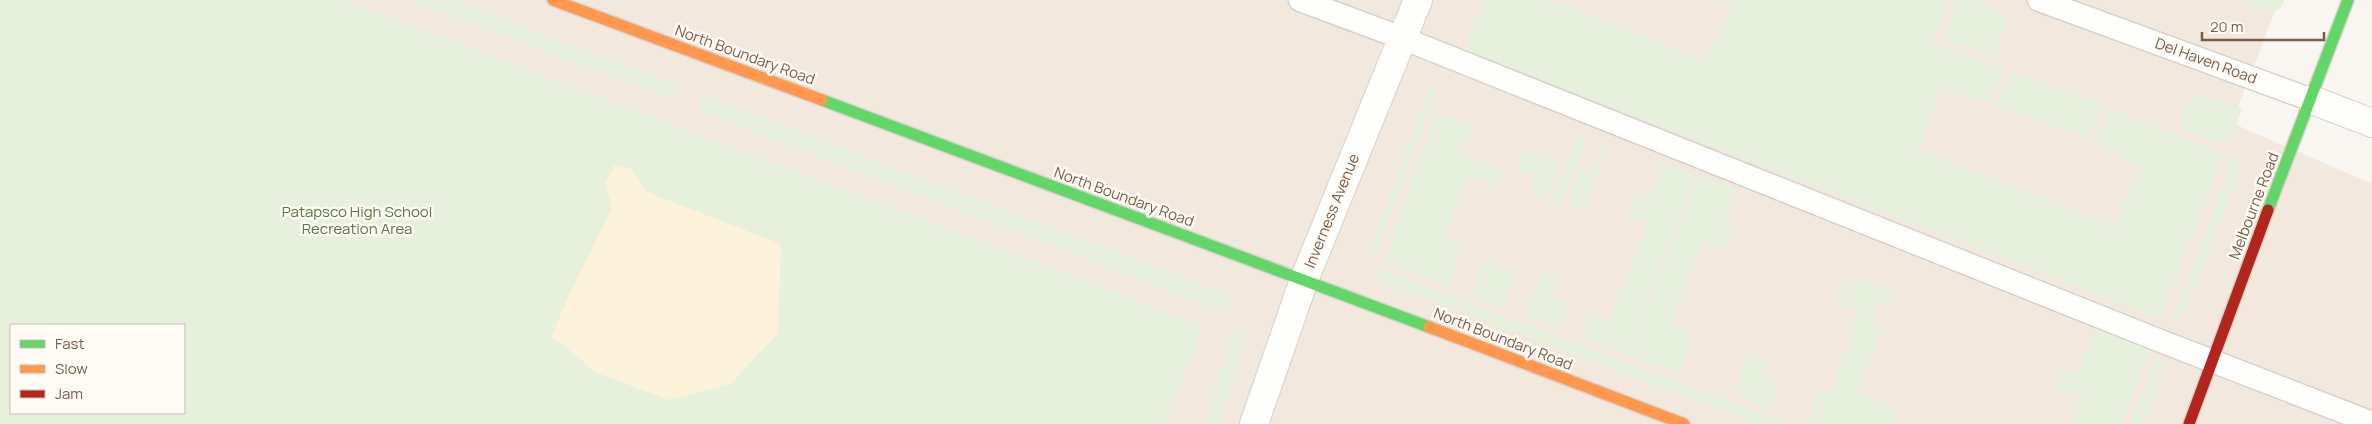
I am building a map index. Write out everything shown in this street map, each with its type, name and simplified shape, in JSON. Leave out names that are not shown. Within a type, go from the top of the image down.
[{"type":"street","name":"North Boundary Road","points":[[553,0],[1684,424]]},
{"type":"street","name":"Inverness Avenue","points":[[1254,424],[1304,280],[1418,0]]},
{"type":"street","name":"Melbourne Road","points":[[2189,424],[2210,360],[2312,100],[2348,0]]},
{"type":"street","name":"Del Haven Road","points":[[2312,100],[2372,123]]},
{"type":"lane","points":[[1300,0],[1402,38],[2372,423]]},
{"type":"lane","name":"Del Haven Road","points":[[2039,0],[2312,100]]},
{"type":"shaded area","points":[[194,0],[2279,0],[2232,123],[2372,184],[2372,424],[1145,424]]},
{"type":"green space","name":"Patapsco High School Recreation Area","points":[[0,0],[344,0],[1204,326],[1164,424],[0,424]]},
{"type":"green space","points":[[408,0],[454,0],[680,86],[667,98]]},
{"type":"green space","points":[[1482,0],[1550,0],[1705,61],[1733,6],[1717,0],[1948,0],[1932,42],[2004,70],[1989,103],[1941,88],[1919,149],[2114,226],[2141,167],[2096,144],[2110,109],[2224,154],[2159,318],[1464,51]]},
{"type":"green space","points":[[1957,0],[1981,0],[1980,5],[2004,16],[2007,23],[1995,57],[1947,40],[1945,30]]},
{"type":"green space","points":[[2241,0],[2284,0],[2281,8],[2270,12]]},
{"type":"green space","points":[[2013,73],[2101,104],[2089,139],[1995,105]]},
{"type":"green space","points":[[1430,87],[1436,89],[1375,257],[1368,255]]},
{"type":"green space","points":[[700,94],[1229,295],[1227,313],[701,112]]},
{"type":"green space","points":[[2199,95],[2242,108],[2232,138],[2222,143],[2179,128],[2183,113],[2188,104],[2194,97]]},
{"type":"green space","points":[[1436,113],[1473,126],[1467,143],[1461,142],[1458,151],[1463,154],[1462,156],[1503,172],[1498,186],[1468,176],[1445,236],[1460,245],[1462,251],[1448,287],[1385,261]]},
{"type":"green space","points":[[1578,132],[1588,135],[1562,204],[1551,201]]},
{"type":"green space","points":[[1604,143],[1608,145],[1585,212],[1572,207],[1569,200],[1579,169],[1592,175]]},
{"type":"green space","points":[[1523,149],[1559,164],[1545,199],[1529,194],[1535,175],[1517,169]]},
{"type":"green space","points":[[2234,155],[2244,160],[2187,310],[2172,321]]},
{"type":"green space","points":[[1664,164],[1695,176],[1626,354],[1582,337],[1591,315],[1609,322],[1647,222],[1628,216],[1636,194],[1649,197]]},
{"type":"green space","points":[[1699,175],[1737,189],[1724,225],[1735,229],[1727,250],[1703,241],[1672,323],[1690,330],[1686,340],[1692,342],[1679,373],[1627,355]]},
{"type":"green space","points":[[1491,259],[1499,261],[1498,267],[1517,272],[1503,308],[1471,295],[1482,264],[1488,266]]},
{"type":"green space","points":[[1379,268],[1461,300],[1457,310],[1389,286],[1375,276]]},
{"type":"green space","points":[[1543,274],[1558,281],[1550,298],[1569,305],[1560,328],[1525,315]]},
{"type":"green space","points":[[1859,278],[1894,293],[1892,304],[1878,301],[1873,323],[1883,327],[1858,394],[1897,410],[1893,422],[1899,424],[1806,424],[1818,391],[1830,394],[1859,312],[1836,304],[1844,281],[1856,283]]},
{"type":"green space","points":[[1467,302],[1790,424],[1756,424],[1464,313]]},
{"type":"green space","points":[[2096,328],[2151,347],[2122,424],[2072,424],[2082,396],[2071,391],[2068,397],[2057,390],[2064,370],[2078,374]]},
{"type":"green space","points":[[1235,330],[1248,337],[1218,424],[1203,424]]},
{"type":"green space","points":[[2158,353],[2164,362],[2163,373],[2144,424],[2130,424]]},
{"type":"green space","points":[[1751,354],[1767,361],[1763,375],[1779,381],[1769,409],[1733,394],[1746,360],[1748,361]]},
{"type":"sand","points":[[615,165],[631,169],[647,192],[781,244],[778,333],[730,384],[669,400],[597,373],[552,336],[567,299],[612,208],[605,183]]},
{"type":"traffic: fast","points":[[2268,210],[2348,0]]},
{"type":"traffic: fast","points":[[822,100],[1429,327]]},
{"type":"traffic: slow","points":[[553,0],[822,100]]},
{"type":"traffic: slow","points":[[1429,327],[1684,424]]},
{"type":"traffic: jam","points":[[2189,424],[2268,210]]}]
